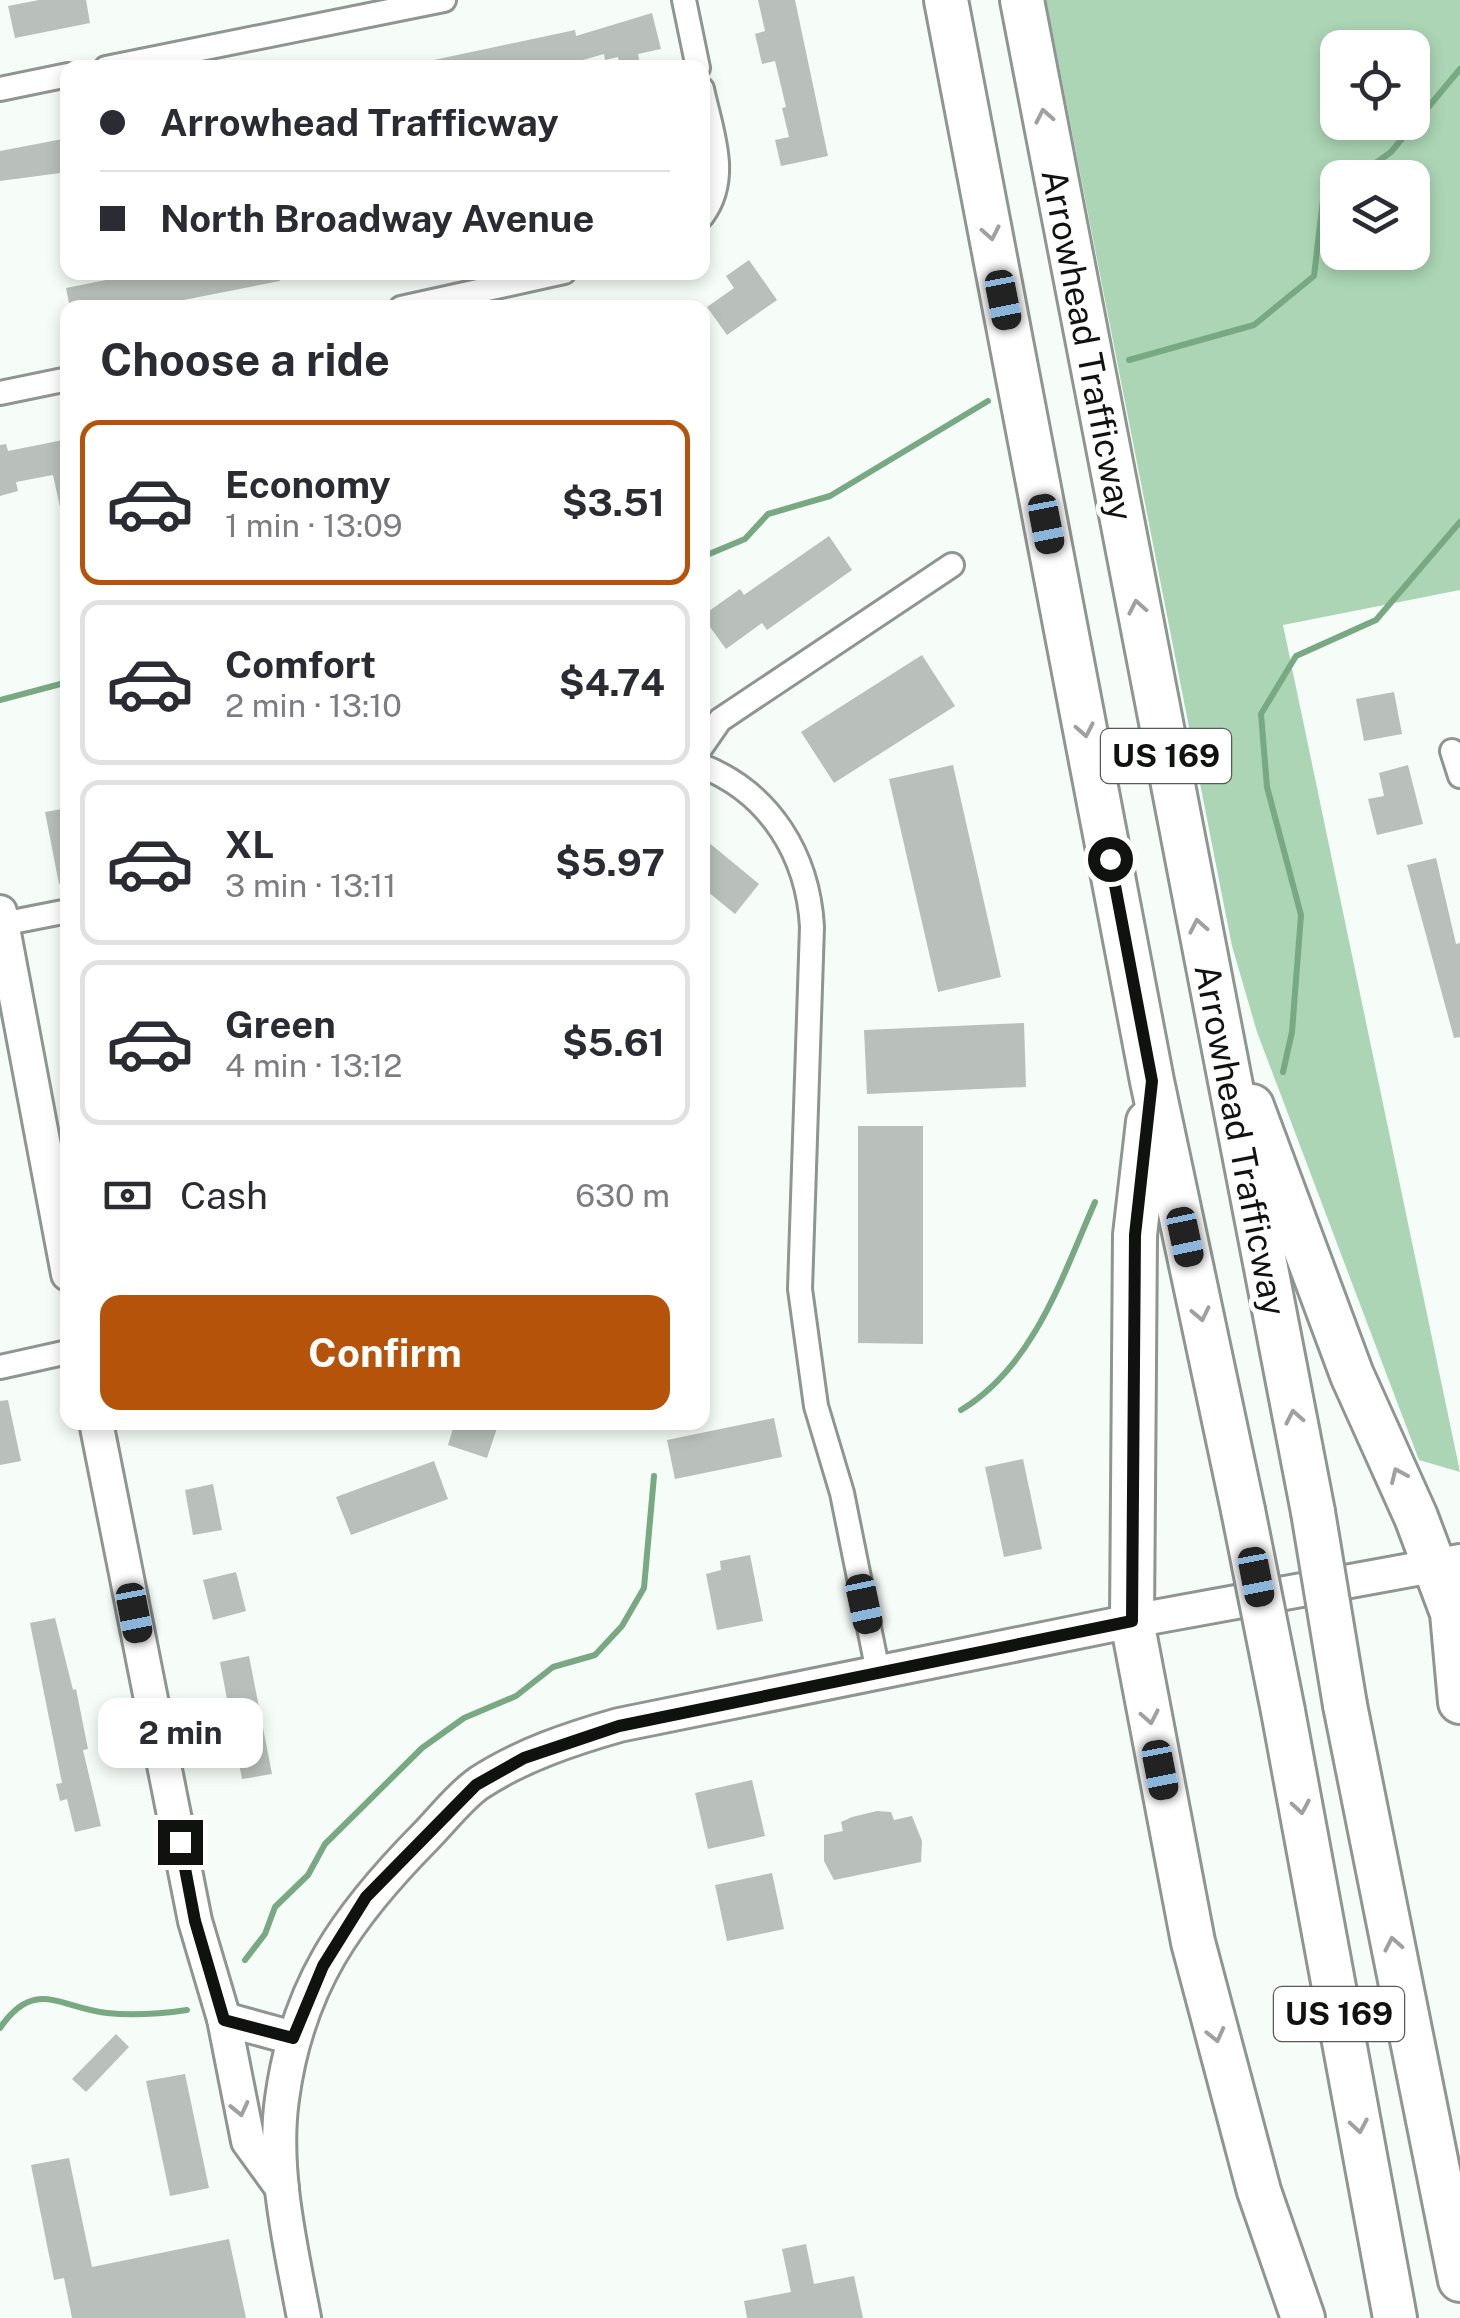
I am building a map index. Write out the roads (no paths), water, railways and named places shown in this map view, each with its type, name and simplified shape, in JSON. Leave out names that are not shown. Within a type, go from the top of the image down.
[{"type":"highway","name":"Arrowhead Trafficway","points":[[946,0],[1152,1081],[1283,1711],[1395,2318]]},
{"type":"highway","name":"Arrowhead Trafficway","points":[[1022,0],[1313,1512],[1345,1705],[1460,2280]]},
{"type":"highway","points":[[1216,1021],[1277,1165],[1352,1375],[1447,1563],[1460,1702]]},
{"type":"highway","points":[[1152,1081],[1135,1235],[1132,1621],[1193,1942],[1259,2191],[1304,2318]]},
{"type":"main road","points":[[1,918],[60,1231]]},
{"type":"main road","points":[[98,1430],[195,1921],[224,2020],[248,2141],[282,2188]]},
{"type":"main road","points":[[304,2318],[282,2188],[281,2103],[293,2038],[323,1966],[366,1897],[476,1785],[566,1740],[878,1672],[1447,1563]]},
{"type":"main road","points":[[224,2020],[293,2038]]},
{"type":"street","points":[[146,60],[444,0]]},
{"type":"street","points":[[684,0],[696,60]]},
{"type":"street","points":[[0,89],[60,77]]},
{"type":"street","points":[[710,126],[719,167],[710,203]]},
{"type":"street","points":[[438,300],[528,280]]},
{"type":"street","points":[[0,394],[60,382]]},
{"type":"street","points":[[710,734],[720,720],[952,565]]},
{"type":"street","points":[[1452,751],[1460,776]]},
{"type":"street","points":[[710,769],[731,777],[767,809],[786,836],[805,880],[812,928],[800,1289],[816,1406],[842,1493],[878,1672]]},
{"type":"street","points":[[1,918],[60,912]]},
{"type":"street","points":[[0,1367],[60,1354]]},
{"type":"waterway","points":[[1380,160],[1391,152],[1460,69]]},
{"type":"waterway","points":[[1129,360],[1254,325],[1314,276],[1320,225]]},
{"type":"waterway","points":[[710,554],[745,539],[768,514],[830,496],[988,401]]},
{"type":"waterway","points":[[1283,1072],[1292,1032],[1301,915],[1267,787],[1261,714],[1296,656],[1376,620],[1460,522]]},
{"type":"waterway","points":[[0,700],[60,684]]},
{"type":"waterway","points":[[961,1410],[986,1392],[1027,1345],[1057,1289],[1095,1202]]},
{"type":"waterway","points":[[245,1960],[265,1934],[275,1907],[308,1875],[325,1844],[422,1748],[464,1718],[516,1696],[553,1667],[595,1655],[622,1626],[644,1588],[654,1476]]},
{"type":"waterway","points":[[0,2028],[25,2003],[37,2000],[117,2014],[187,2010]]}]
